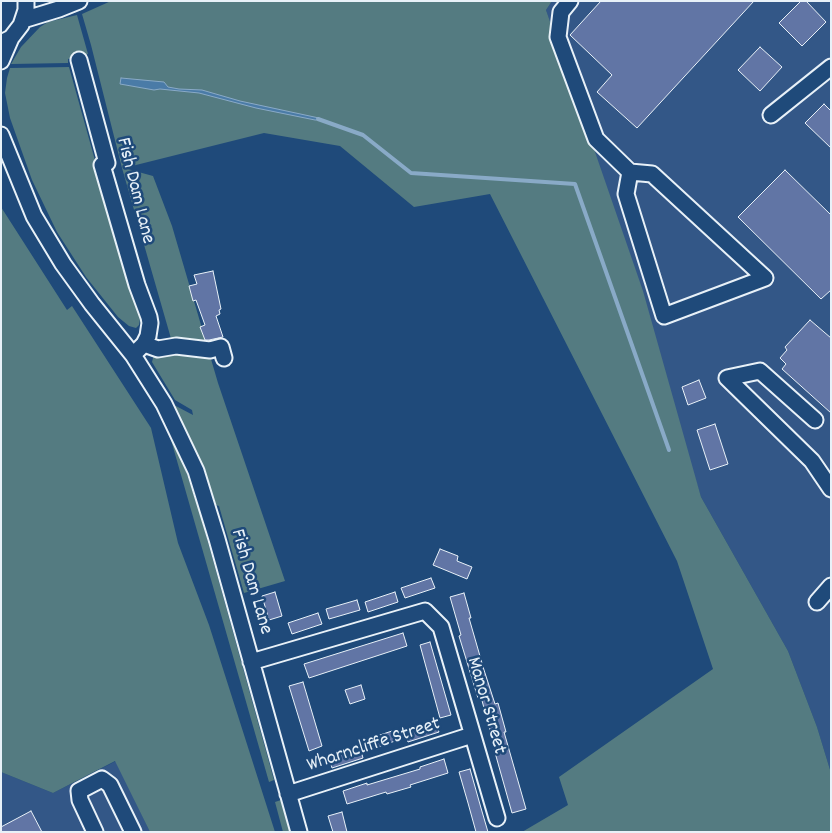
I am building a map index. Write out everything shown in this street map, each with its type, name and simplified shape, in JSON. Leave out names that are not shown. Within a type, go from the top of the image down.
[{"type":"street","points":[[1,61],[6,40],[18,30],[24,20],[26,1]]},
{"type":"street","points":[[24,20],[60,10],[79,1]]},
{"type":"street","points":[[570,1],[561,12],[558,37],[596,139],[630,172],[652,174],[765,278],[664,316],[626,194],[630,172]]},
{"type":"street","name":"Fish Dam Lane","points":[[79,60],[107,163],[102,165],[137,285],[149,317],[149,331],[144,344]]},
{"type":"street","points":[[771,115],[831,67]]},
{"type":"street","name":"Fish Dam Lane","points":[[1,135],[34,216],[63,264],[133,356],[164,404],[196,471],[217,539],[299,832]]},
{"type":"street","points":[[133,356],[144,344],[158,349],[176,346],[210,350],[221,347],[224,358]]},
{"type":"street","points":[[815,420],[760,370],[728,378],[812,461],[831,489]]},
{"type":"street","points":[[817,602],[831,586]]},
{"type":"street","name":"Manor Street","points":[[251,662],[425,611],[441,626],[497,818]]},
{"type":"street","name":"Wharncliffe Street","points":[[288,794],[472,735]]},
{"type":"street","points":[[95,832],[80,800],[79,791],[102,779],[110,785],[133,832]]},
{"type":"shaded area","points":[[552,1],[831,1],[831,773],[817,727],[788,651],[701,497],[546,10]]},
{"type":"shaded area","points":[[121,78],[164,82],[168,87],[202,90],[322,120],[256,108],[199,93],[154,90],[120,84]]},
{"type":"shaded area","points":[[116,761],[150,832],[1,832],[1,772],[53,793]]},
{"type":"green space","points":[[111,1],[552,1],[546,10],[643,291],[701,497],[788,651],[817,727],[831,773],[831,832],[522,832],[568,805],[559,777],[713,669],[677,561],[490,194],[414,207],[340,146],[264,133],[124,168],[153,176],[172,226],[218,383],[285,581],[244,593],[219,506],[216,505],[194,446],[174,405],[193,415],[192,410],[175,400],[152,362],[154,354],[174,349],[122,168],[82,14]]},
{"type":"green space","points":[[77,15],[88,54],[68,59],[68,63],[11,64],[21,47],[40,27],[48,22]]},
{"type":"green space","points":[[69,67],[141,313],[139,325],[136,328],[129,326],[118,317],[86,277],[57,232],[32,180],[10,118],[5,93],[10,68]]},
{"type":"green space","points":[[1,207],[67,310],[72,306],[151,428],[178,543],[209,625],[275,832],[150,832],[115,761],[53,793],[1,772]]},
{"type":"green space","points":[[167,426],[182,459],[201,517],[274,780],[269,782]]},
{"type":"green space","points":[[281,800],[290,832],[283,832],[275,802]]},
{"type":"building","points":[[601,1],[754,1],[637,128],[597,92],[612,75],[570,35]]},
{"type":"building","points":[[801,1],[806,1],[826,22],[802,46],[779,23]]},
{"type":"building","points":[[760,47],[782,67],[760,91],[738,70]]},
{"type":"building","points":[[824,104],[831,111],[831,148],[805,123]]},
{"type":"building","points":[[785,170],[831,215],[831,290],[821,299],[738,217]]},
{"type":"building","points":[[213,271],[221,309],[219,310],[220,314],[216,316],[223,337],[205,340],[200,327],[205,325],[196,300],[193,301],[189,286],[197,284],[194,275]]},
{"type":"building","points":[[810,320],[831,338],[831,413],[782,369],[786,364],[780,358],[787,350],[785,347]]},
{"type":"building","points":[[699,380],[706,398],[688,405],[682,387]]},
{"type":"building","points":[[715,424],[728,464],[710,470],[697,430]]},
{"type":"building","points":[[440,549],[458,556],[457,561],[472,567],[467,579],[433,565]]},
{"type":"building","points":[[431,578],[435,588],[405,598],[401,588]]},
{"type":"building","points":[[275,592],[282,616],[269,620],[262,596]]},
{"type":"building","points":[[395,592],[398,602],[368,612],[365,602]]},
{"type":"building","points":[[464,593],[484,670],[495,704],[498,703],[506,732],[504,732],[526,809],[512,813],[481,697],[478,698],[459,636],[461,635],[450,597]]},
{"type":"building","points":[[357,600],[360,610],[329,619],[326,609]]},
{"type":"building","points":[[318,613],[322,624],[292,634],[288,623]]},
{"type":"building","points":[[403,633],[407,646],[309,678],[304,664]]},
{"type":"building","points":[[430,642],[451,715],[440,718],[420,645]]},
{"type":"building","points":[[303,682],[322,746],[309,751],[289,686]]},
{"type":"building","points":[[361,685],[365,699],[350,704],[345,690]]},
{"type":"building","points":[[435,722],[439,732],[408,742],[405,732]]},
{"type":"building","points":[[395,730],[398,740],[369,750],[365,740]]},
{"type":"building","points":[[360,747],[363,758],[332,768],[329,757]]},
{"type":"building","points":[[444,759],[448,773],[410,785],[411,787],[387,794],[386,792],[347,804],[343,791],[420,769],[420,767]]},
{"type":"building","points":[[470,769],[488,832],[476,832],[459,772]]},
{"type":"building","points":[[31,811],[42,832],[1,832],[1,827]]},
{"type":"building","points":[[342,812],[347,832],[333,832],[328,816]]},
{"type":"waterway","points":[[318,119],[363,135],[411,173],[575,184],[669,450]]}]
